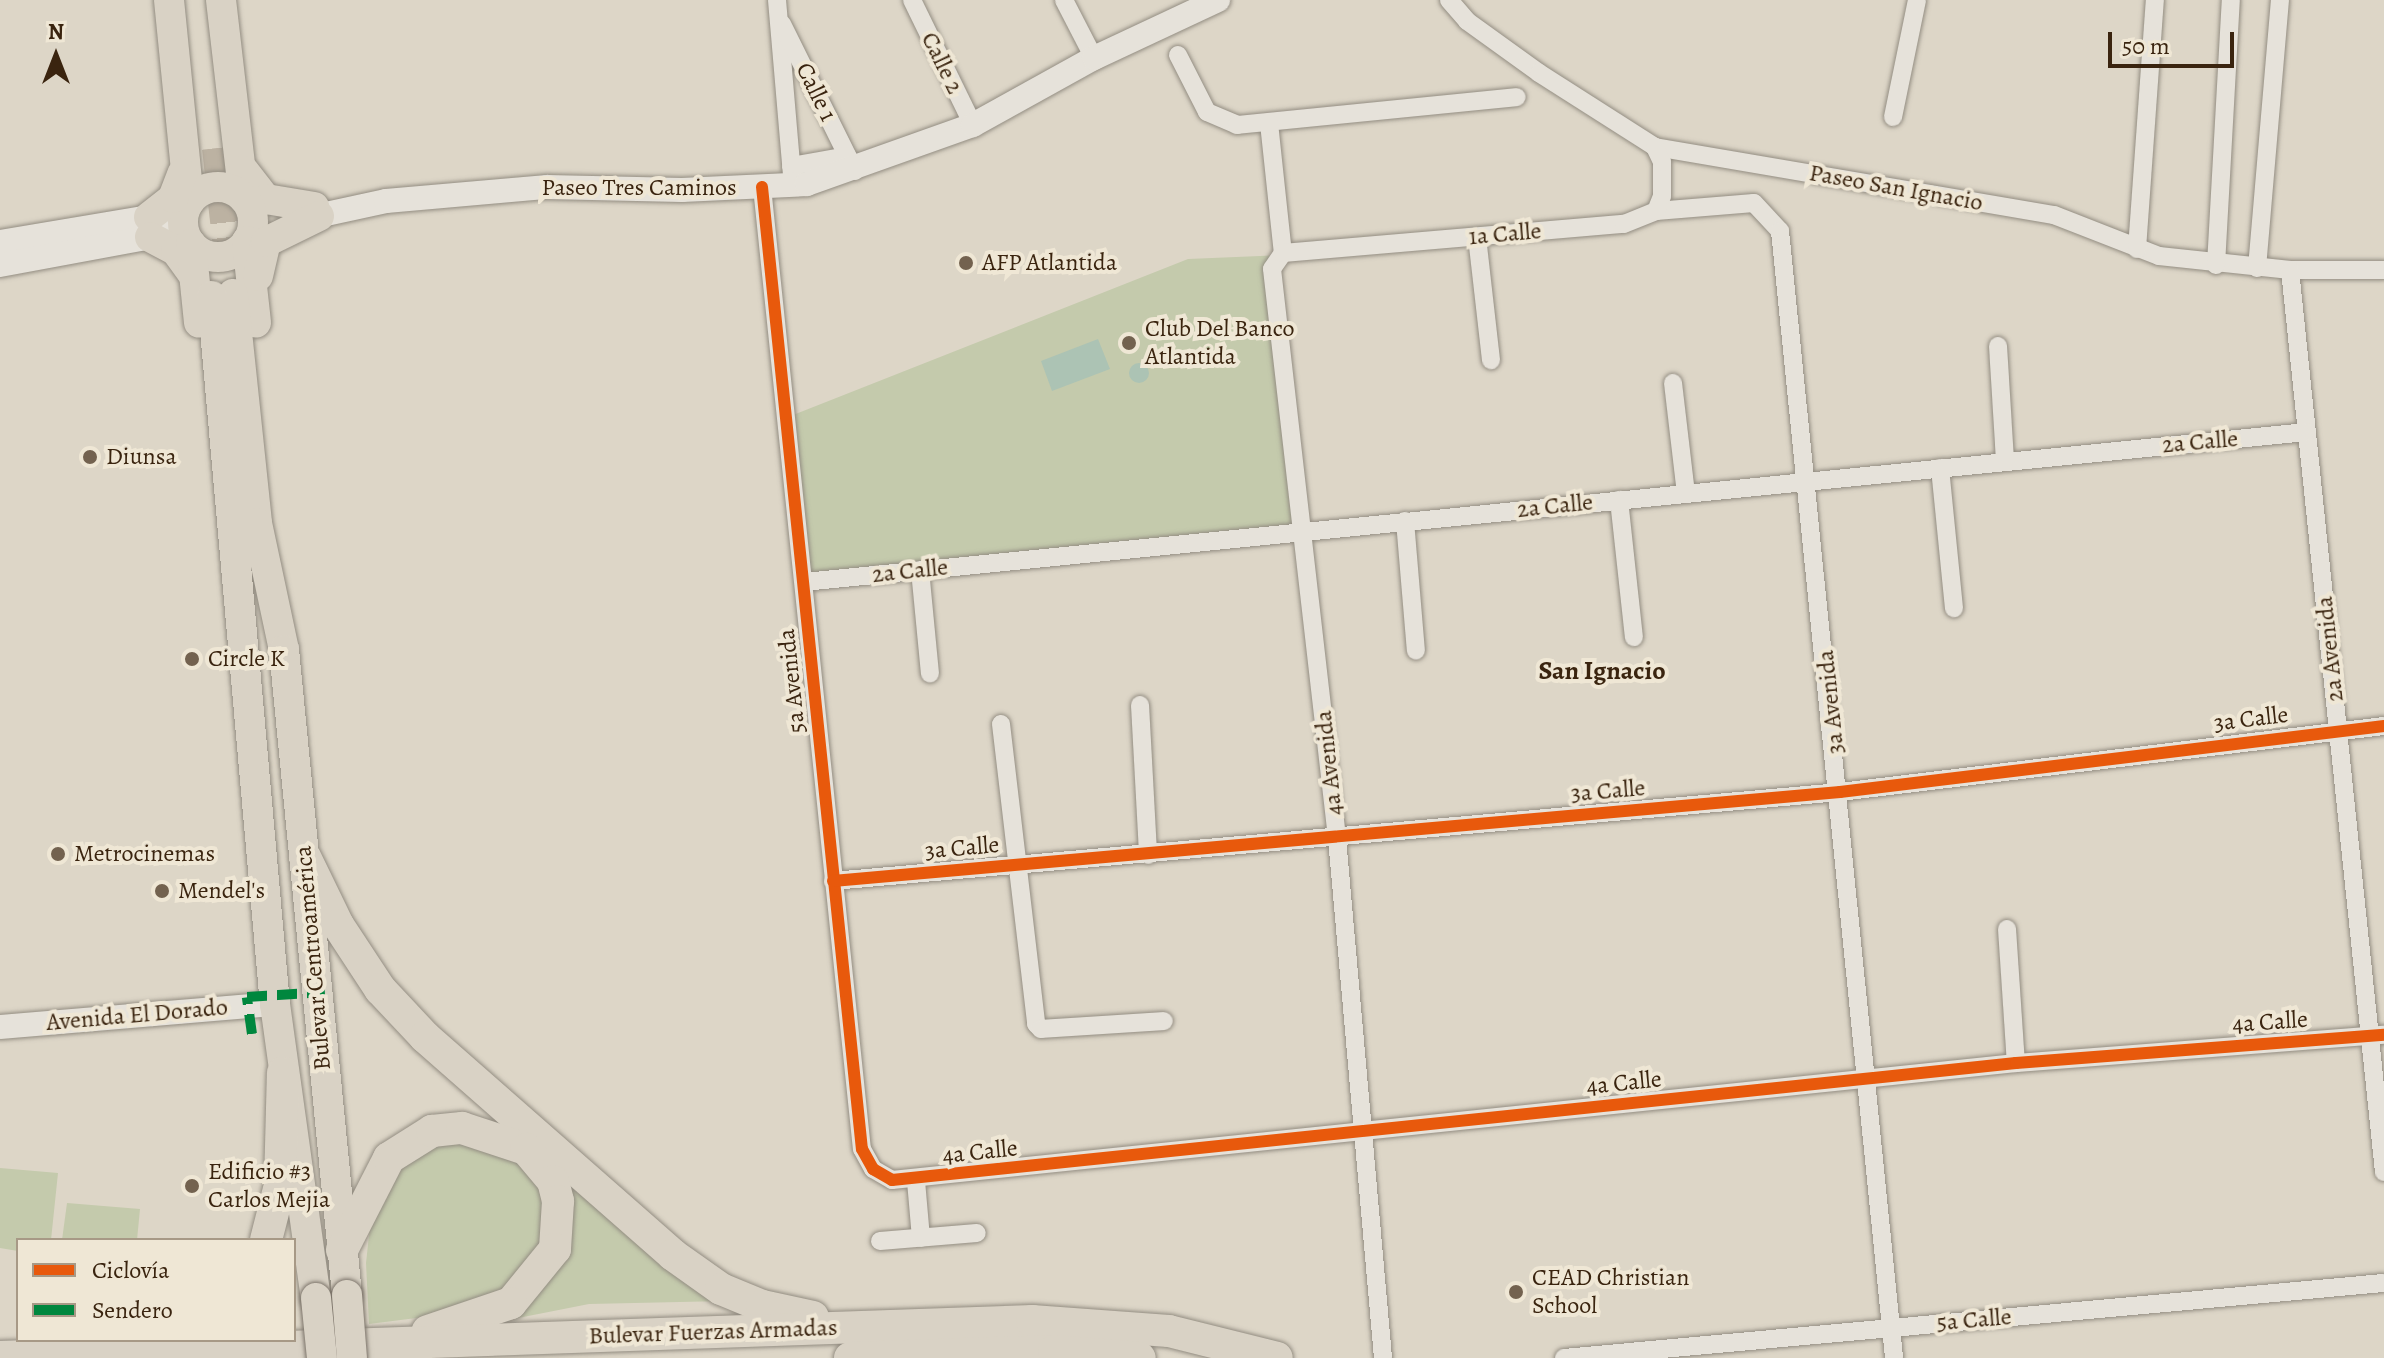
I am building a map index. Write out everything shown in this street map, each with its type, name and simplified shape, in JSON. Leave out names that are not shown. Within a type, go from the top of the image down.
[{"type":"highway","points":[[305,857],[338,925],[380,989],[425,1037],[673,1255],[721,1289],[762,1306],[875,1327]]},
{"type":"highway","points":[[267,1238],[280,1185],[283,1073]]},
{"type":"highway","points":[[342,1250],[389,1158],[432,1131],[462,1128],[496,1135],[526,1149],[553,1181],[558,1201],[555,1249],[511,1303],[400,1342]]},
{"type":"highway","name":"Bulevar Fuerzas Armadas","points":[[0,1357],[1032,1321],[1110,1324],[1211,1339],[1277,1358]]},
{"type":"highway","points":[[98,1353],[128,1342]]},
{"type":"highway","name":"Bulevar Fuerzas Armadas","points":[[850,1358],[972,1355],[1140,1358]]},
{"type":"main road","name":"Bulevar Centroamérica","points":[[169,0],[209,156],[247,220],[275,527],[265,559]]},
{"type":"main road","name":"Bulevar Centroamérica","points":[[180,0],[209,156]]},
{"type":"main road","name":"Bulevar Centroamérica","points":[[201,0],[209,156]]},
{"type":"main road","name":"Bulevar Centroamérica","points":[[221,0],[209,156],[187,222],[213,289],[284,650],[352,1358]]},
{"type":"main road","points":[[213,289],[150,227],[209,156],[261,197],[317,211]]},
{"type":"main road","points":[[216,187],[247,220],[220,256],[187,222],[216,187]]},
{"type":"main road","points":[[257,330],[264,246],[317,211]]},
{"type":"main road","name":"Bulevar Centroamérica","points":[[213,289],[236,523],[233,561],[275,1004],[322,1358]]},
{"type":"street","name":"Calle 2","points":[[912,0],[973,125]]},
{"type":"street","points":[[1064,0],[1094,58]]},
{"type":"street","name":"Paseo San Ignacio","points":[[1449,0],[1467,21],[1539,73],[1655,147],[2054,215],[2137,249],[2216,265],[2290,270],[2384,270]]},
{"type":"street","points":[[1893,117],[1917,0]]},
{"type":"street","points":[[2137,249],[2155,0]]},
{"type":"street","points":[[2216,265],[2231,0]]},
{"type":"street","points":[[2257,268],[2280,0]]},
{"type":"street","name":"Paseo Tres Caminos","points":[[247,220],[356,205],[547,187],[762,187],[792,175],[851,163],[973,125],[1094,58],[1208,2]]},
{"type":"street","name":"Calle 1","points":[[777,7],[851,163]]},
{"type":"street","name":"Calle 1","points":[[777,7],[792,175]]},
{"type":"street","points":[[1178,55],[1200,103],[1214,118],[1237,125],[1517,97]]},
{"type":"street","name":"4a Avenida","points":[[1269,123],[1283,253],[1272,269],[1337,838],[1383,1327],[1383,1358]]},
{"type":"street","points":[[1655,147],[1665,178],[1656,211]]},
{"type":"street","name":"5a Avenida","points":[[762,187],[862,1149],[873,1169]]},
{"type":"street","name":"3a Avenida","points":[[1656,211],[1754,203],[1780,231],[1809,481],[1840,792],[1864,1081],[1894,1358]]},
{"type":"street","name":"1a Calle","points":[[1283,253],[1624,224],[1656,211]]},
{"type":"street","points":[[0,242],[187,222]]},
{"type":"street","points":[[0,265],[150,227]]},
{"type":"street","points":[[1477,237],[1491,360]]},
{"type":"street","name":"2a Avenida","points":[[2290,270],[2339,730],[2376,1036],[2384,1172]]},
{"type":"street","points":[[1998,346],[2005,461]]},
{"type":"street","points":[[1673,383],[1686,493]]},
{"type":"street","name":"2a Calle","points":[[804,582],[2306,432]]},
{"type":"street","points":[[1940,468],[1954,608]]},
{"type":"street","points":[[1619,500],[1634,637]]},
{"type":"street","points":[[1405,521],[1416,651]]},
{"type":"street","points":[[920,570],[930,674]]},
{"type":"street","points":[[1140,705],[1148,855]]},
{"type":"street","points":[[1001,724],[1038,1028],[1164,1021]]},
{"type":"street","name":"3a Calle","points":[[833,881],[1840,792],[2384,726]]},
{"type":"street","points":[[2007,929],[2016,1063]]},
{"type":"street","name":"Avenida El Dorado","points":[[0,1027],[275,1004]]},
{"type":"street","name":"4a Calle","points":[[873,1169],[892,1180],[916,1181],[2016,1063],[2376,1036]]},
{"type":"street","points":[[916,1181],[921,1238]]},
{"type":"street","points":[[880,1241],[977,1233]]},
{"type":"street","name":"5a Calle","points":[[1564,1358],[2384,1283]]},
{"type":"street","name":"4a Avenida","points":[[1383,1327],[1393,1358]]},
{"type":"shaded area","name":"Club Del Banco Atlantida","points":[[1281,255],[1277,269],[1303,526],[804,578],[788,417],[1188,259]]},
{"type":"shaded area","points":[[1098,339],[1110,369],[1052,391],[1041,361]]},
{"type":"shaded area","points":[[1139,363],[1146,366],[1149,373],[1146,380],[1139,383],[1132,380],[1129,373],[1132,366]]},
{"type":"shaded area","points":[[427,1139],[543,1152],[725,1301],[589,1304],[513,1319],[547,1233],[513,1287],[448,1314],[369,1324],[366,1263],[371,1217],[378,1196]]},
{"type":"shaded area","points":[[0,1168],[58,1173],[51,1238],[16,1238],[16,1251],[0,1248]]},
{"type":"shaded area","points":[[67,1203],[140,1209],[137,1238],[62,1238]]},
{"type":"tunnel","points":[[217,148],[233,294]]},
{"type":"marked path","points":[[252,1034],[247,997],[325,992]]},
{"type":"cycle path","points":[[762,187],[862,1149],[873,1169],[892,1180],[2016,1063],[2384,1035]]},
{"type":"cycle path","points":[[833,881],[1840,792],[2384,726]]},
{"type":"place","name":"AFP Atlantida","points":[[966,263]]},
{"type":"place","name":"Club Del Banco Atlantida","points":[[1129,343]]},
{"type":"place","name":"Diunsa","points":[[90,457]]},
{"type":"place","name":"Circle K","points":[[192,659]]},
{"type":"place","name":"Metrocinemas","points":[[58,854]]},
{"type":"place","name":"Mendel's","points":[[162,891]]},
{"type":"place","name":"Edificio #3 Carlos Mejia","points":[[192,1186]]},
{"type":"place","name":"CEAD Christian School","points":[[1516,1292]]},
{"type":"district","name":"San Ignacio","points":[[1602,671]]}]
